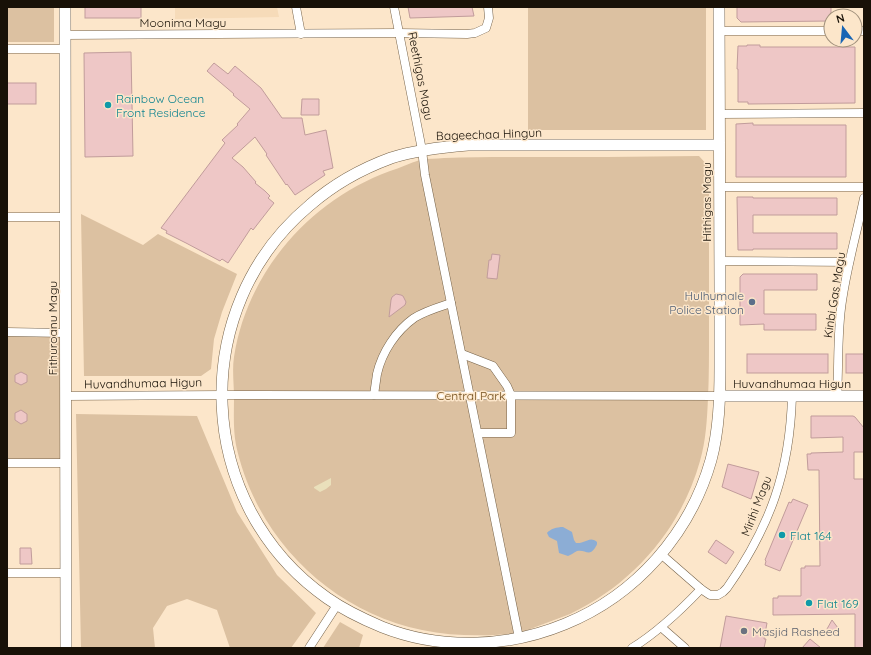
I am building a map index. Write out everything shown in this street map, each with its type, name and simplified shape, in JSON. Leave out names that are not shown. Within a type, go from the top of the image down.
[{"type":"street","name":"Fithuroanu Magu","points":[[65,7],[66,648]]},
{"type":"street","points":[[296,7],[301,34]]},
{"type":"street","name":"Reethigas Magu","points":[[394,7],[451,303],[520,643]]},
{"type":"street","name":"Moonima Magu","points":[[65,35],[467,34],[475,33],[486,28],[489,18],[488,7]]},
{"type":"street","name":"Hithigas Magu","points":[[719,7],[720,396]]},
{"type":"street","points":[[719,31],[823,31]]},
{"type":"street","points":[[7,49],[65,49]]},
{"type":"street","points":[[719,114],[864,114]]},
{"type":"street","name":"Bageechaa Hingun","points":[[719,145],[468,145],[438,147],[422,150],[391,158],[373,165],[342,181],[318,198],[302,212],[278,237],[255,270],[236,310],[224,361],[222,395],[226,444],[232,467],[242,494],[258,524],[277,552],[288,565],[314,589],[337,605],[370,622],[387,629],[416,637],[437,641],[471,643],[520,643],[538,634],[560,627],[586,615],[600,607],[641,576],[662,554],[674,537],[699,493],[715,444],[720,396]]},
{"type":"street","points":[[720,187],[864,187]]},
{"type":"street","name":"Kinbi Gas Magu","points":[[838,396],[839,324],[844,286],[864,198]]},
{"type":"street","points":[[7,217],[65,217]]},
{"type":"street","points":[[720,261],[849,262]]},
{"type":"street","points":[[374,395],[377,373],[381,362],[391,341],[398,332],[415,318],[428,311],[451,303]]},
{"type":"street","points":[[7,332],[65,333]]},
{"type":"street","points":[[462,354],[493,366],[507,386],[511,395],[511,433],[478,433]]},
{"type":"street","name":"Huvandhumaa Higun","points":[[65,396],[864,396]]},
{"type":"street","name":"Mirihi Magu","points":[[662,554],[701,589],[710,595],[713,596],[720,594],[725,590],[748,557],[765,523],[778,487],[787,450],[792,396]]},
{"type":"street","points":[[7,463],[66,463]]},
{"type":"street","points":[[7,573],[66,573]]},
{"type":"street","points":[[632,648],[661,627],[684,607],[701,589]]},
{"type":"street","points":[[309,648],[337,605]]},
{"type":"street","points":[[661,627],[685,648]]},
{"type":"shaded area","points":[[175,7],[277,7],[279,17],[175,19]]},
{"type":"green space","points":[[7,7],[54,7],[54,42],[7,42]]},
{"type":"green space","points":[[528,7],[706,7],[706,130],[528,130]]},
{"type":"green space","name":"Central Park","points":[[699,156],[709,167],[709,374],[705,438],[692,486],[681,509],[652,552],[614,587],[593,602],[570,614],[520,633],[509,634],[476,635],[431,632],[388,620],[357,606],[328,588],[302,565],[279,539],[261,510],[246,479],[235,439],[233,367],[241,326],[253,296],[268,268],[287,243],[309,220],[334,200],[361,184],[390,171],[423,159],[480,157]]},
{"type":"green space","points":[[81,214],[143,245],[158,234],[237,274],[222,312],[214,339],[211,369],[201,376],[84,376]]},
{"type":"green space","points":[[7,332],[65,333],[66,463],[7,463]]},
{"type":"green space","points":[[76,414],[197,416],[237,512],[277,575],[316,613],[291,648],[230,648],[217,610],[187,599],[167,606],[153,628],[155,648],[81,648]]},
{"type":"green space","points":[[340,622],[363,635],[359,648],[323,648]]},
{"type":"sand","points":[[331,478],[331,485],[326,489],[320,492],[314,488],[314,487]]},
{"type":"water","points":[[563,527],[572,532],[576,543],[593,540],[597,542],[597,545],[591,552],[577,551],[568,556],[559,553],[557,541],[549,537],[547,533],[554,528]]},
{"type":"building","points":[[85,7],[141,7],[141,18],[85,18]]},
{"type":"building","points":[[408,7],[472,7],[474,16],[410,18]]},
{"type":"building","points":[[737,7],[831,7],[823,8],[823,21],[741,22],[737,18]]},
{"type":"building","points":[[760,45],[760,47],[855,48],[855,103],[748,104],[748,102],[738,102],[738,46]]},
{"type":"building","name":"Rainbow Ocean Front Residence","points":[[131,52],[133,156],[85,157],[84,53]]},
{"type":"building","points":[[214,63],[228,74],[235,66],[261,88],[282,118],[302,118],[305,135],[326,130],[333,168],[323,171],[325,175],[295,195],[287,184],[286,185],[255,137],[232,158],[243,167],[256,182],[255,183],[270,196],[268,198],[274,203],[253,230],[251,228],[228,263],[222,259],[220,261],[166,233],[167,231],[161,228],[225,143],[222,140],[238,125],[237,124],[250,109],[207,71]]},
{"type":"building","points":[[7,83],[36,83],[36,104],[7,104]]},
{"type":"building","points":[[302,99],[319,99],[319,115],[301,115]]},
{"type":"building","points":[[753,123],[753,125],[846,125],[846,177],[736,177],[736,124]]},
{"type":"building","points":[[737,197],[837,198],[837,215],[753,215],[753,233],[837,233],[837,249],[738,250]]},
{"type":"building","points":[[492,254],[500,255],[497,279],[487,278],[489,260],[491,260]]},
{"type":"building","points":[[743,274],[817,274],[817,290],[764,290],[764,314],[816,314],[816,330],[764,330],[764,324],[740,325],[740,277]]},
{"type":"building","points":[[396,294],[403,296],[406,302],[405,305],[389,317],[391,300]]},
{"type":"building","points":[[747,354],[828,354],[828,373],[747,373]]},
{"type":"building","points":[[846,354],[864,354],[864,373],[846,373]]},
{"type":"building","points":[[21,372],[27,375],[27,382],[21,385],[15,382],[15,375]]},
{"type":"building","points":[[21,410],[27,414],[27,421],[21,424],[15,420],[15,413]]},
{"type":"building","points":[[811,416],[853,416],[864,428],[864,452],[854,452],[854,479],[864,479],[864,648],[855,648],[855,614],[773,615],[773,598],[778,598],[778,596],[801,596],[801,568],[805,568],[805,566],[820,566],[819,470],[808,470],[807,454],[843,452],[843,437],[811,438]]},
{"type":"building","points":[[728,464],[759,472],[751,499],[722,487]]},
{"type":"building","name":"Flat 164","points":[[793,499],[808,505],[780,571],[765,565],[765,560],[789,502],[791,503]]},
{"type":"building","points":[[716,540],[734,552],[726,564],[708,552]]},
{"type":"building","points":[[20,548],[31,548],[32,564],[20,564]]},
{"type":"building","name":"Masjid Rasheed","points":[[726,616],[767,623],[764,648],[720,648]]},
{"type":"building","points":[[832,620],[838,628],[835,633],[830,634],[827,629]]},
{"type":"building","points":[[810,639],[821,648],[802,648]]},
{"type":"place","name":"Rainbow Ocean Front Residence","points":[[108,105]]},
{"type":"place","name":"Hulhumale Police Station","points":[[752,302]]},
{"type":"place","name":"Flat 164","points":[[782,535]]},
{"type":"place","name":"Flat 169","points":[[809,603]]},
{"type":"place","name":"Masjid Rasheed","points":[[744,631]]}]
